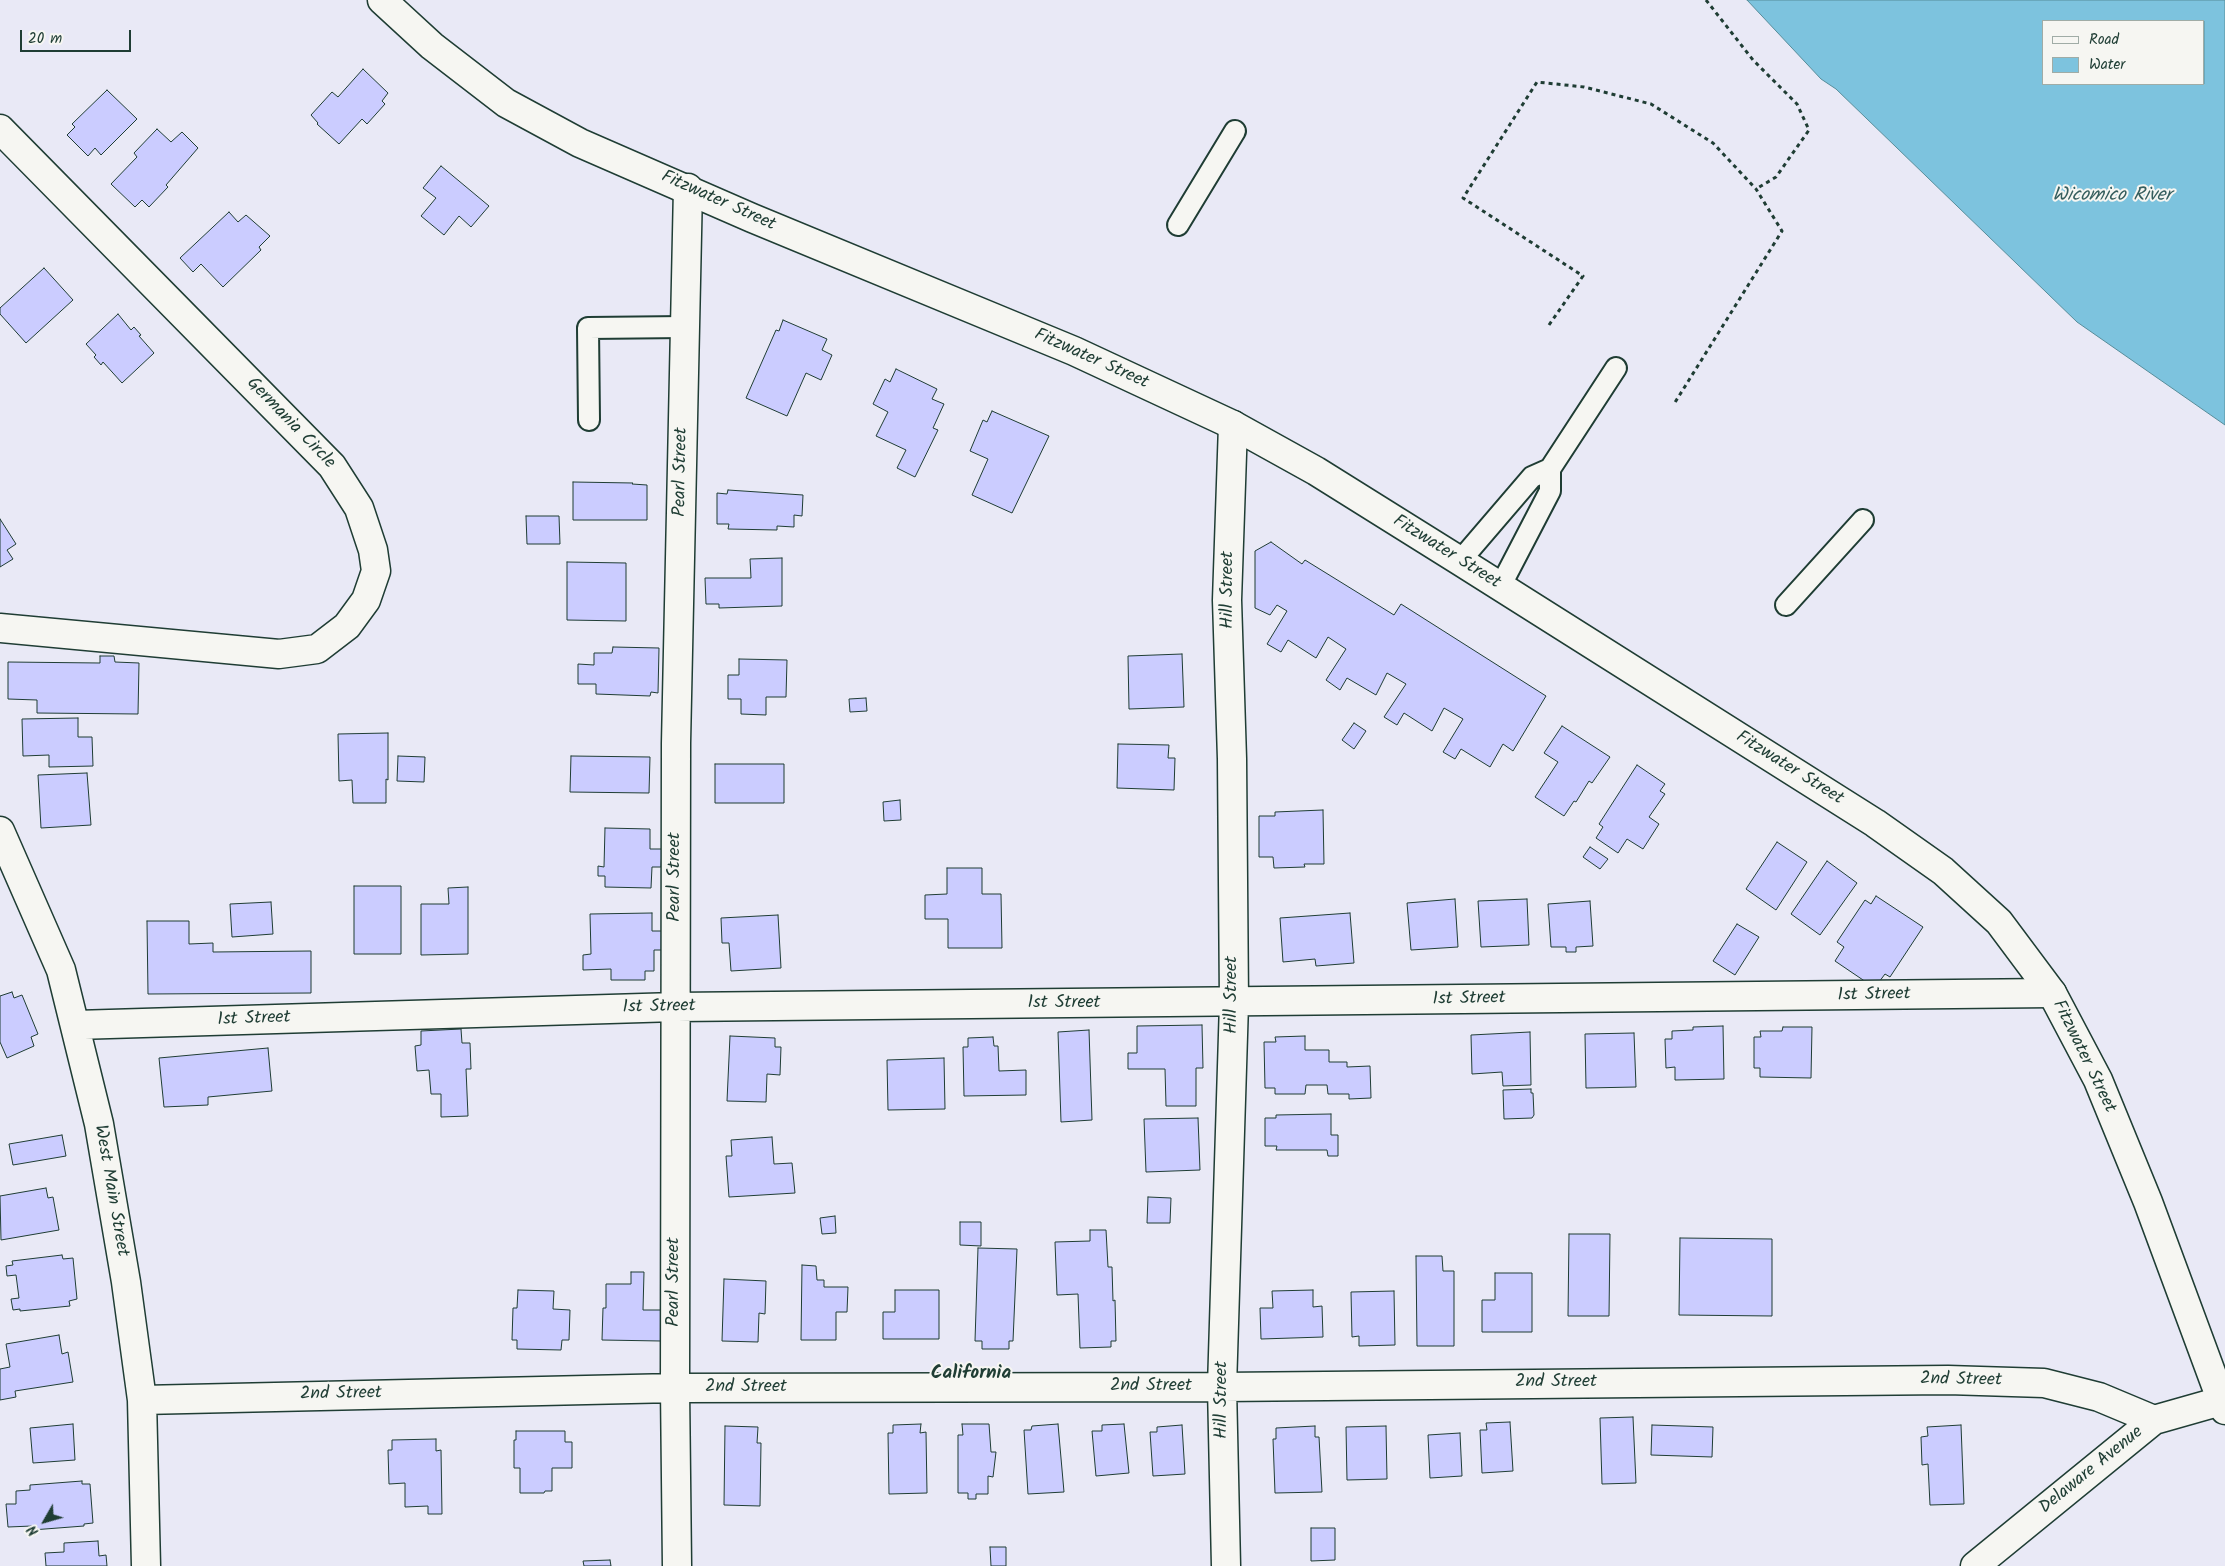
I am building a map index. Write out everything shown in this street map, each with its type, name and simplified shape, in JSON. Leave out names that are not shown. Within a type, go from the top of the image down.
[{"type":"street","name":"Fitzwater Street","points":[[382,0],[432,46],[506,103],[580,143],[688,188],[752,218],[1074,352],[1233,424],[1316,471],[1875,824],[1944,871],[1999,922],[2052,993],[2098,1080],[2148,1202],[2223,1405]]},
{"type":"street","name":"Germania Circle","points":[[0,129],[332,466],[359,508],[373,550],[376,571],[366,600],[347,626],[317,649],[279,654],[0,628]]},
{"type":"street","name":"Pearl Street","points":[[677,1566],[675,1388],[676,744],[688,188]]},
{"type":"street","name":"Hill Street","points":[[1226,1566],[1222,1387],[1234,1002],[1232,759],[1228,600],[1233,424]]},
{"type":"street","name":"West Main Street","points":[[0,831],[61,970],[99,1124],[126,1282],[142,1400],[146,1566]]},
{"type":"street","name":"1st Street","points":[[76,1025],[676,1007],[2052,993]]},
{"type":"street","name":"2nd Street","points":[[142,1400],[675,1388],[1222,1387],[1948,1380],[2044,1383],[2099,1397],[2154,1420]]},
{"type":"street","name":"Delaware Avenue","points":[[1975,1566],[2154,1420],[2223,1405]]},
{"type":"lane","points":[[1178,225],[1236,131]]},
{"type":"lane","points":[[589,420],[588,328],[685,327]]},
{"type":"lane","points":[[1460,562],[1532,477],[1550,469],[1616,368]]},
{"type":"lane","points":[[1500,587],[1550,491],[1550,469]]},
{"type":"lane","points":[[1786,605],[1863,520]]},
{"type":"path","points":[[1706,0],[1753,60],[1797,104],[1809,130],[1776,177],[1756,189]]},
{"type":"path","points":[[1549,325],[1583,276],[1463,198],[1537,82],[1584,87],[1651,104],[1713,143],[1756,189],[1782,231],[1674,404]]},
{"type":"water","name":"Wicomico River","points":[[1747,0],[2225,0],[2225,425],[2077,322],[1836,89],[1821,79]]},
{"type":"building","points":[[363,69],[388,93],[382,101],[385,104],[367,124],[362,119],[339,144],[317,124],[311,115],[332,92],[338,97]]},
{"type":"building","points":[[107,90],[137,119],[101,155],[95,148],[88,156],[67,135],[75,127],[72,124]]},
{"type":"building","points":[[157,129],[171,142],[182,132],[198,148],[166,185],[168,187],[149,207],[142,200],[135,207],[111,184],[137,157],[134,153]]},
{"type":"building","points":[[441,166],[489,206],[471,227],[459,216],[444,235],[421,216],[436,198],[423,188]]},
{"type":"building","points":[[229,212],[238,222],[246,215],[270,236],[259,247],[261,250],[223,287],[201,264],[193,272],[180,258]]},
{"type":"building","points":[[44,268],[73,300],[26,343],[0,314],[0,308]]},
{"type":"building","points":[[118,314],[131,330],[134,327],[141,335],[139,336],[154,353],[122,383],[103,362],[101,365],[94,357],[96,355],[86,344]]},
{"type":"building","points":[[783,320],[827,339],[822,350],[832,355],[821,380],[806,373],[787,416],[746,398],[776,330],[779,331]]},
{"type":"building","points":[[896,369],[937,389],[932,399],[944,404],[933,428],[938,430],[915,477],[897,468],[906,450],[876,436],[888,412],[873,404],[885,379],[890,382]]},
{"type":"building","points":[[992,411],[1049,436],[1012,513],[972,495],[988,459],[970,451],[983,420],[987,422]]},
{"type":"building","points":[[573,482],[647,485],[647,520],[573,520]]},
{"type":"building","points":[[728,490],[803,495],[802,516],[794,515],[794,527],[777,526],[777,530],[728,529],[729,524],[717,524],[717,493],[727,494]]},
{"type":"building","points":[[526,516],[559,516],[560,544],[527,544]]},
{"type":"building","points":[[0,519],[16,544],[7,550],[13,559],[0,567]]},
{"type":"building","points":[[1271,542],[1302,564],[1305,560],[1394,615],[1401,604],[1546,696],[1513,751],[1503,744],[1490,767],[1461,749],[1455,759],[1443,752],[1463,719],[1444,708],[1432,731],[1404,713],[1397,725],[1384,717],[1406,684],[1387,673],[1376,695],[1347,678],[1340,690],[1326,680],[1346,649],[1328,637],[1316,658],[1288,640],[1281,652],[1267,644],[1287,611],[1277,605],[1270,615],[1255,608],[1255,551]]},
{"type":"building","points":[[782,558],[782,606],[719,608],[719,604],[706,604],[705,578],[751,578],[750,559]]},
{"type":"building","points":[[567,562],[626,563],[626,621],[567,620]]},
{"type":"building","points":[[613,647],[659,648],[658,693],[651,692],[650,696],[596,694],[596,684],[578,684],[578,664],[594,665],[594,653],[612,653]]},
{"type":"building","points":[[1182,654],[1184,707],[1129,709],[1128,656]]},
{"type":"building","points":[[100,656],[114,656],[115,662],[139,663],[138,714],[37,713],[37,700],[8,699],[8,662],[100,663]]},
{"type":"building","points":[[739,659],[787,660],[786,697],[766,697],[766,715],[741,714],[741,699],[728,699],[728,675],[739,675]]},
{"type":"building","points":[[866,698],[867,711],[850,712],[849,699]]},
{"type":"building","points":[[78,718],[78,737],[92,737],[93,766],[49,767],[49,755],[23,756],[22,719]]},
{"type":"building","points":[[1354,723],[1366,731],[1354,749],[1342,740]]},
{"type":"building","points":[[1562,726],[1610,757],[1592,783],[1589,781],[1576,802],[1574,801],[1564,816],[1535,797],[1558,762],[1544,753]]},
{"type":"building","points":[[388,733],[386,803],[353,803],[352,780],[339,781],[338,734]]},
{"type":"building","points":[[1118,744],[1169,745],[1168,758],[1175,758],[1174,790],[1117,788]]},
{"type":"building","points":[[398,756],[425,757],[424,782],[397,781]]},
{"type":"building","points":[[571,756],[650,757],[649,793],[570,792]]},
{"type":"building","points":[[715,764],[784,764],[784,803],[715,803]]},
{"type":"building","points":[[1637,765],[1665,784],[1660,791],[1665,794],[1649,817],[1659,824],[1643,849],[1627,839],[1618,853],[1596,838],[1603,827],[1599,824]]},
{"type":"building","points":[[87,773],[91,825],[41,828],[38,775]]},
{"type":"building","points":[[900,800],[901,820],[884,821],[883,802]]},
{"type":"building","points":[[1323,810],[1324,864],[1304,864],[1305,867],[1274,868],[1273,857],[1259,857],[1259,816],[1275,816],[1275,812]]},
{"type":"building","points":[[605,828],[650,829],[650,849],[662,849],[661,867],[652,867],[651,888],[605,887],[605,876],[598,876],[598,866],[604,867]]},
{"type":"building","points":[[1777,842],[1807,862],[1776,910],[1746,889]]},
{"type":"building","points":[[1590,847],[1608,859],[1600,869],[1583,857]]},
{"type":"building","points":[[1827,861],[1857,883],[1820,935],[1791,914]]},
{"type":"building","points":[[947,868],[982,868],[982,894],[1001,894],[1002,948],[948,948],[948,919],[925,919],[925,895],[947,894]]},
{"type":"building","points":[[354,886],[401,886],[401,954],[354,954]]},
{"type":"building","points":[[468,887],[468,954],[421,955],[421,904],[449,904],[448,888]]},
{"type":"building","points":[[1876,896],[1923,927],[1890,977],[1885,974],[1879,982],[1866,982],[1835,961],[1844,947],[1837,942],[1865,900],[1871,904]]},
{"type":"building","points":[[1455,899],[1458,947],[1411,950],[1407,903]]},
{"type":"building","points":[[1527,899],[1529,945],[1481,947],[1478,901]]},
{"type":"building","points":[[1590,901],[1593,946],[1576,947],[1576,952],[1566,952],[1566,947],[1551,947],[1548,904]]},
{"type":"building","points":[[271,902],[273,934],[232,937],[230,904]]},
{"type":"building","points":[[652,913],[652,931],[662,931],[662,950],[654,950],[654,971],[645,971],[645,980],[611,980],[611,969],[583,970],[583,955],[591,954],[590,914]]},
{"type":"building","points":[[1350,913],[1354,963],[1316,966],[1315,959],[1283,962],[1280,918]]},
{"type":"building","points":[[778,915],[781,968],[731,971],[729,943],[722,943],[721,918]]},
{"type":"building","points":[[147,921],[189,921],[189,944],[213,943],[213,952],[311,951],[311,993],[148,994]]},
{"type":"building","points":[[1737,924],[1759,937],[1735,975],[1713,961]]},
{"type":"building","points":[[12,992],[14,998],[22,995],[38,1034],[31,1037],[34,1046],[7,1058],[0,1042],[0,996]]},
{"type":"building","points":[[1202,1025],[1203,1068],[1196,1068],[1196,1106],[1166,1106],[1165,1069],[1128,1069],[1128,1053],[1137,1053],[1137,1026]]},
{"type":"building","points":[[1723,1026],[1724,1079],[1675,1080],[1675,1067],[1666,1068],[1665,1039],[1672,1039],[1672,1031],[1693,1030],[1693,1027]]},
{"type":"building","points":[[1783,1027],[1812,1027],[1811,1078],[1760,1077],[1760,1068],[1754,1068],[1754,1037],[1761,1037],[1760,1031],[1782,1031]]},
{"type":"building","points":[[461,1029],[462,1043],[470,1043],[471,1069],[466,1069],[468,1116],[441,1117],[441,1094],[431,1094],[429,1070],[417,1071],[415,1046],[421,1045],[421,1031]]},
{"type":"building","points":[[1089,1030],[1092,1120],[1061,1122],[1058,1032]]},
{"type":"building","points":[[1530,1032],[1531,1085],[1503,1086],[1502,1072],[1472,1074],[1471,1035]]},
{"type":"building","points":[[1634,1033],[1636,1087],[1586,1088],[1585,1034]]},
{"type":"building","points":[[730,1036],[775,1038],[775,1047],[781,1047],[780,1075],[767,1074],[766,1102],[727,1101]]},
{"type":"building","points":[[1305,1036],[1305,1050],[1329,1050],[1329,1062],[1347,1062],[1347,1067],[1370,1066],[1371,1098],[1349,1099],[1349,1094],[1328,1094],[1327,1085],[1306,1085],[1305,1094],[1275,1094],[1275,1088],[1265,1088],[1264,1042],[1276,1042],[1275,1037]]},
{"type":"building","points":[[993,1037],[994,1046],[998,1046],[999,1071],[1026,1070],[1026,1095],[964,1096],[963,1047],[968,1047],[968,1038]]},
{"type":"building","points":[[268,1048],[272,1091],[208,1097],[208,1105],[164,1107],[159,1058]]},
{"type":"building","points":[[944,1058],[945,1109],[888,1110],[887,1060]]},
{"type":"building","points":[[1531,1089],[1531,1093],[1533,1093],[1534,1115],[1532,1118],[1504,1119],[1503,1090]]},
{"type":"building","points":[[1331,1114],[1331,1135],[1338,1135],[1338,1156],[1328,1156],[1327,1150],[1276,1150],[1277,1146],[1265,1146],[1265,1118],[1276,1118],[1276,1115]]},
{"type":"building","points":[[1198,1118],[1200,1170],[1146,1172],[1144,1119]]},
{"type":"building","points":[[62,1135],[66,1156],[13,1165],[9,1144]]},
{"type":"building","points":[[772,1137],[774,1164],[792,1163],[795,1193],[729,1197],[726,1156],[732,1156],[731,1140]]},
{"type":"building","points":[[46,1188],[48,1198],[53,1197],[59,1230],[1,1240],[0,1196]]},
{"type":"building","points":[[1148,1197],[1171,1198],[1170,1223],[1147,1223]]},
{"type":"building","points":[[835,1216],[836,1233],[822,1234],[820,1218]]},
{"type":"building","points":[[960,1222],[981,1222],[981,1246],[960,1245]]},
{"type":"building","points":[[1090,1230],[1106,1230],[1108,1267],[1112,1267],[1113,1301],[1115,1300],[1116,1341],[1111,1341],[1111,1347],[1080,1348],[1078,1294],[1057,1295],[1055,1242],[1090,1241]]},
{"type":"building","points":[[1569,1234],[1610,1234],[1609,1316],[1568,1316]]},
{"type":"building","points":[[1680,1238],[1772,1239],[1772,1316],[1679,1315]]},
{"type":"building","points":[[978,1248],[1017,1249],[1013,1341],[1009,1341],[1009,1349],[982,1349],[982,1341],[975,1341]]},
{"type":"building","points":[[62,1255],[63,1259],[73,1258],[77,1299],[69,1301],[70,1306],[13,1310],[11,1299],[19,1298],[16,1275],[7,1276],[6,1266],[13,1265],[12,1261]]},
{"type":"building","points":[[1416,1256],[1442,1256],[1443,1271],[1454,1271],[1454,1346],[1417,1346]]},
{"type":"building","points":[[802,1265],[816,1266],[817,1280],[824,1280],[824,1287],[848,1287],[847,1312],[836,1312],[836,1340],[801,1340]]},
{"type":"building","points":[[631,1272],[644,1272],[643,1310],[662,1310],[661,1341],[602,1340],[603,1308],[606,1308],[606,1284],[631,1284]]},
{"type":"building","points":[[1495,1273],[1532,1273],[1532,1332],[1482,1332],[1482,1300],[1495,1300]]},
{"type":"building","points":[[724,1279],[766,1281],[765,1314],[759,1313],[758,1342],[722,1341]]},
{"type":"building","points":[[518,1290],[554,1291],[553,1309],[570,1310],[569,1340],[562,1340],[561,1350],[517,1349],[517,1340],[512,1340],[513,1308],[517,1308]]},
{"type":"building","points":[[895,1290],[939,1290],[939,1339],[883,1339],[883,1312],[895,1312]]},
{"type":"building","points":[[1313,1290],[1313,1307],[1322,1306],[1323,1337],[1261,1339],[1260,1308],[1273,1308],[1272,1291]]},
{"type":"building","points":[[1394,1291],[1395,1345],[1359,1346],[1359,1336],[1352,1337],[1351,1292]]},
{"type":"building","points":[[59,1335],[62,1354],[68,1352],[73,1382],[15,1391],[16,1397],[0,1400],[0,1369],[10,1367],[6,1344]]},
{"type":"building","points":[[1633,1417],[1636,1483],[1602,1484],[1600,1418]]},
{"type":"building","points":[[1510,1422],[1513,1471],[1482,1473],[1480,1430],[1487,1430],[1486,1423]]},
{"type":"building","points":[[73,1424],[75,1460],[33,1463],[30,1428]]},
{"type":"building","points":[[921,1424],[920,1433],[926,1432],[927,1493],[889,1494],[888,1433],[893,1433],[893,1425]]},
{"type":"building","points":[[962,1424],[989,1424],[991,1452],[996,1452],[993,1477],[988,1476],[988,1494],[976,1494],[976,1499],[968,1499],[968,1493],[958,1493],[958,1435],[963,1435]]},
{"type":"building","points":[[1058,1424],[1064,1492],[1028,1494],[1024,1430],[1031,1430],[1032,1426]]},
{"type":"building","points":[[1124,1424],[1129,1473],[1096,1476],[1092,1431],[1102,1431],[1102,1425]]},
{"type":"building","points":[[1182,1425],[1185,1474],[1153,1476],[1150,1432],[1157,1432],[1157,1427]]},
{"type":"building","points":[[1652,1425],[1713,1427],[1712,1457],[1651,1455]]},
{"type":"building","points":[[1961,1425],[1964,1504],[1930,1505],[1928,1464],[1922,1465],[1921,1437],[1928,1436],[1927,1427]]},
{"type":"building","points":[[725,1426],[758,1427],[757,1443],[761,1443],[760,1506],[724,1505]]},
{"type":"building","points":[[1315,1426],[1315,1437],[1319,1437],[1322,1492],[1275,1493],[1273,1439],[1276,1439],[1276,1428]]},
{"type":"building","points":[[1386,1426],[1387,1479],[1347,1480],[1346,1427]]},
{"type":"building","points":[[516,1431],[565,1431],[565,1442],[572,1442],[572,1468],[552,1468],[552,1491],[520,1493],[520,1468],[514,1468],[514,1440],[516,1440]]},
{"type":"building","points":[[1460,1433],[1462,1476],[1430,1478],[1428,1435]]},
{"type":"building","points":[[436,1439],[436,1451],[441,1450],[442,1514],[428,1514],[428,1506],[405,1507],[405,1483],[389,1484],[388,1450],[392,1450],[392,1440]]},
{"type":"building","points":[[82,1481],[82,1484],[90,1484],[93,1523],[84,1524],[84,1526],[32,1530],[32,1526],[8,1527],[6,1504],[16,1504],[16,1491],[30,1490],[30,1485]]},
{"type":"building","points":[[1311,1528],[1335,1528],[1335,1560],[1311,1561]]},
{"type":"building","points":[[98,1541],[99,1556],[106,1555],[107,1566],[46,1566],[45,1553],[64,1552],[64,1543]]},
{"type":"building","points":[[990,1547],[1006,1547],[1006,1566],[991,1566]]},
{"type":"building","points":[[610,1560],[611,1566],[584,1566],[583,1561]]},
{"type":"district","name":"California","points":[[971,1375]]}]
